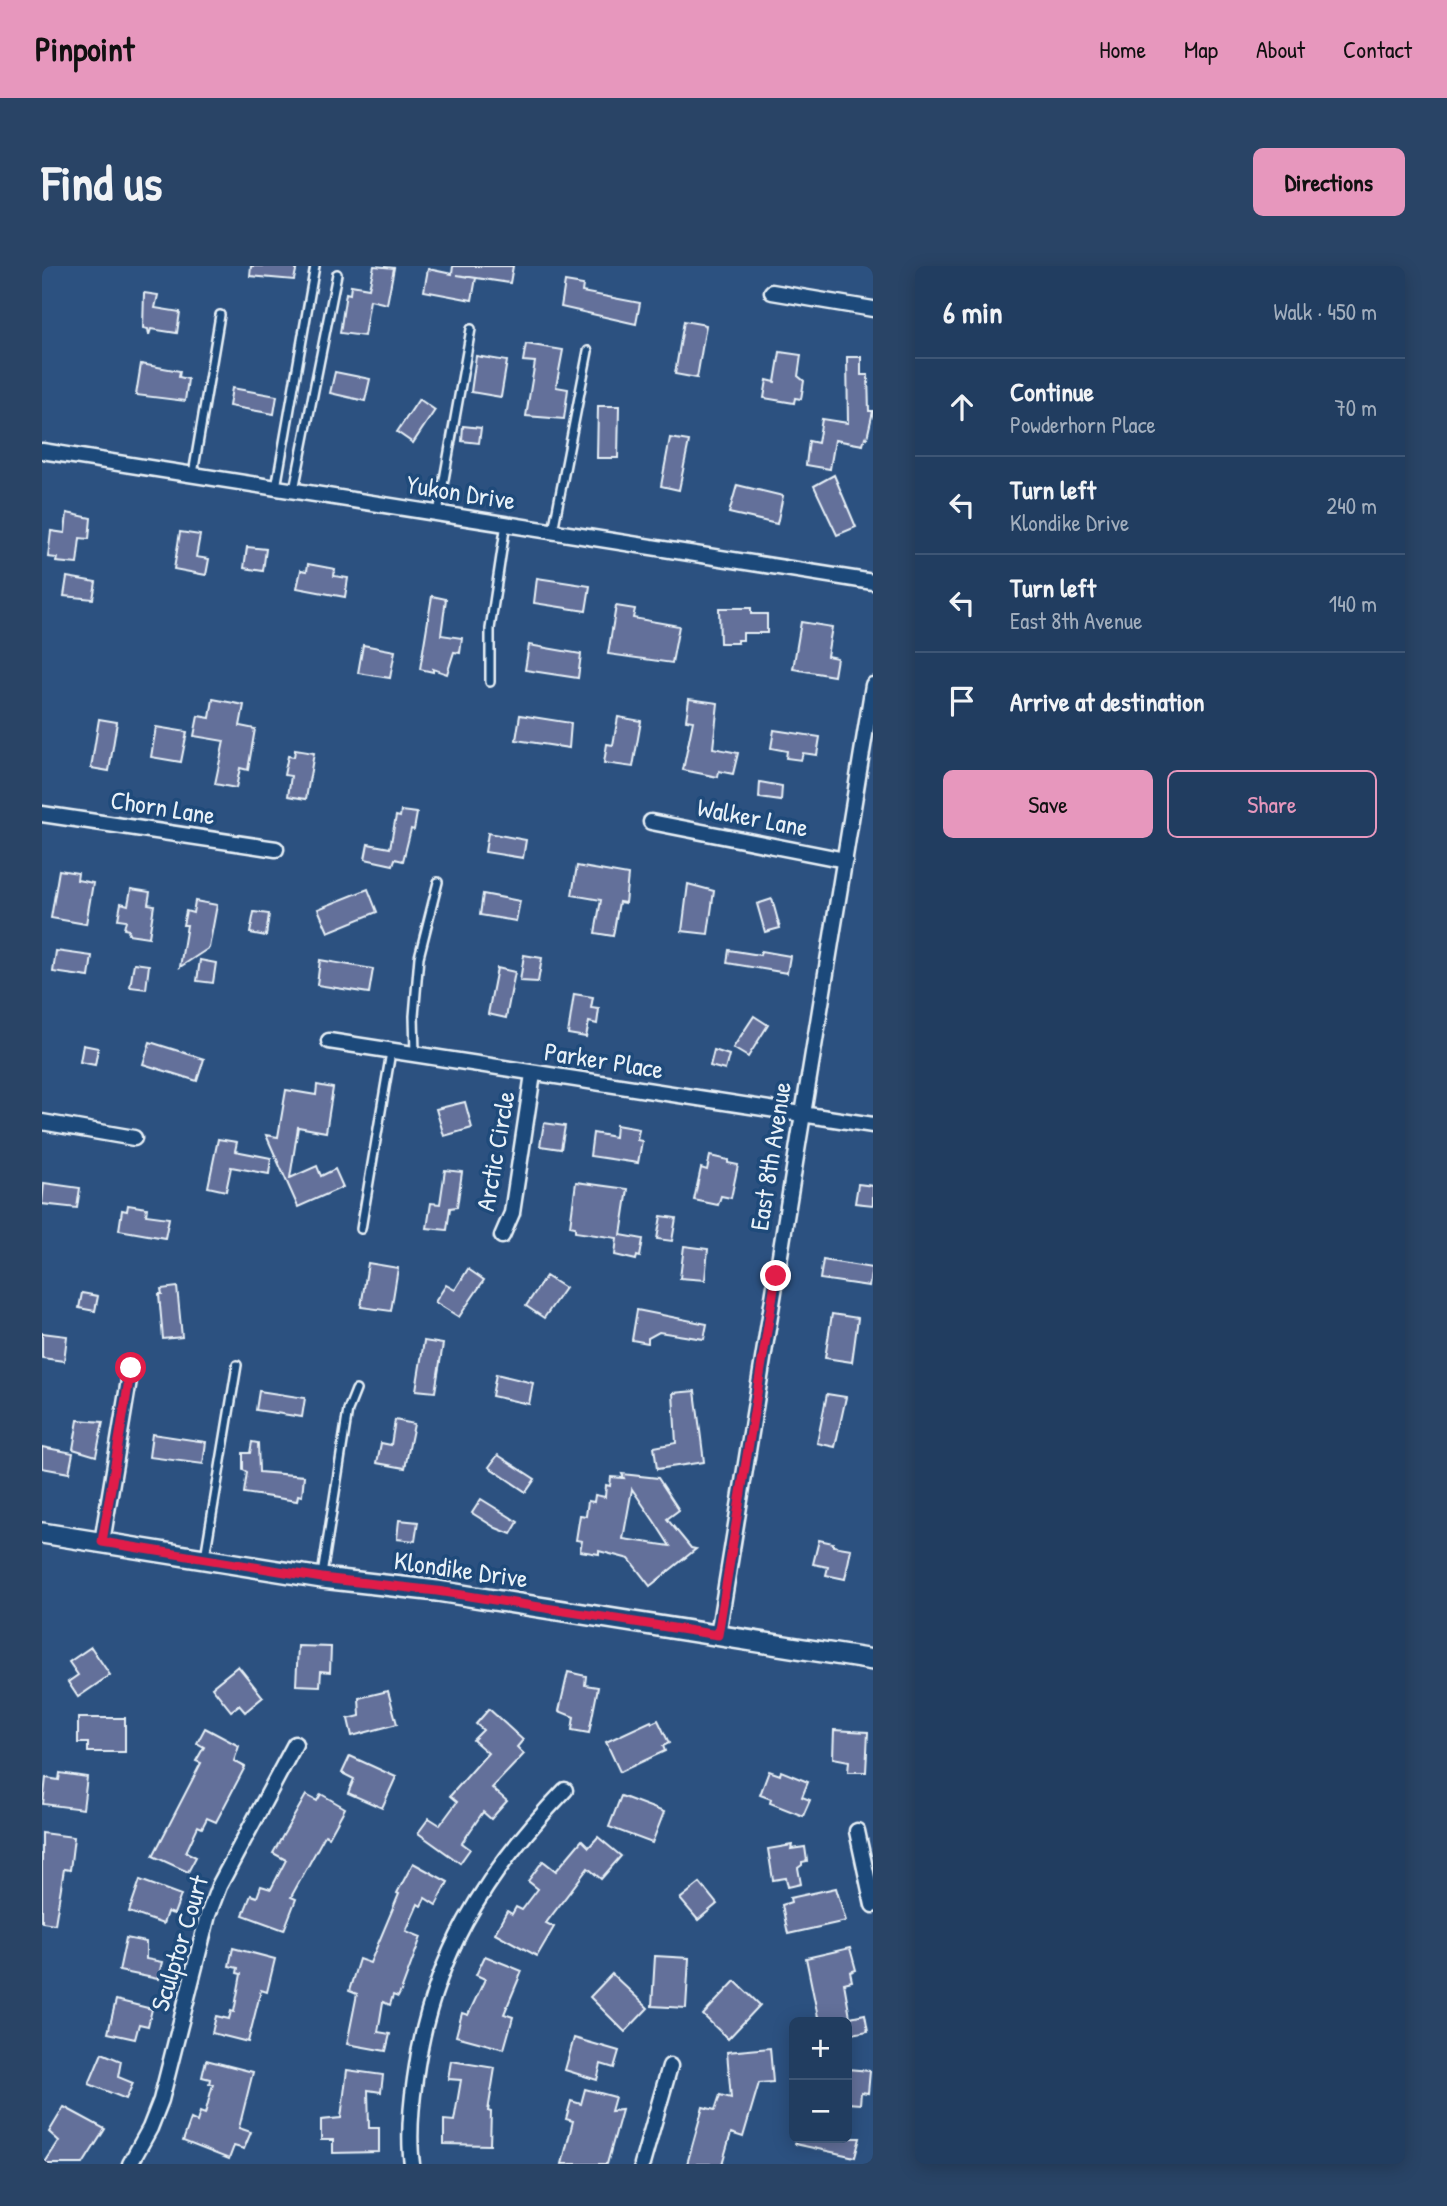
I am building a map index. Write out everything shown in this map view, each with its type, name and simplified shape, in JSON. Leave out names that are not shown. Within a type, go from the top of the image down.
[{"type":"street","points":[[772,292],[873,309]]},
{"type":"street","name":"Yukon Drive","points":[[42,451],[873,582]]},
{"type":"street","name":"East 8th Avenue","points":[[718,1635],[873,685]]},
{"type":"street","name":"Chorn Lane","points":[[42,814],[276,849]]},
{"type":"street","name":"Walker Lane","points":[[651,822],[845,860]]},
{"type":"street","name":"Parker Place","points":[[329,1041],[873,1125]]},
{"type":"street","name":"Arctic Circle","points":[[502,1236],[512,1213],[533,1074]]},
{"type":"street","points":[[42,1122],[134,1138]]},
{"type":"street","points":[[102,1542],[131,1368]]},
{"type":"street","name":"Klondike Drive","points":[[42,1532],[322,1578],[437,1591],[873,1660]]},
{"type":"street","name":"Sculptor Court","points":[[130,2164],[150,2129],[161,2100],[208,1915],[219,1886],[295,1744]]},
{"type":"street","points":[[412,2164],[411,2106],[417,2060],[441,1973],[479,1895],[506,1854],[565,1790]]},
{"type":"street","points":[[857,1831],[873,1905]]},
{"type":"street","points":[[642,2164],[670,2066]]},
{"type":"lane","points":[[276,488],[315,266]]},
{"type":"lane","points":[[294,490],[337,274]]},
{"type":"lane","points":[[193,475],[220,315]]},
{"type":"lane","points":[[438,513],[471,329]]},
{"type":"lane","points":[[554,531],[588,351]]},
{"type":"lane","points":[[490,682],[490,629],[506,523]]},
{"type":"lane","points":[[415,1055],[419,957],[438,883]]},
{"type":"lane","points":[[361,1229],[391,1052]]},
{"type":"lane","points":[[205,1559],[237,1365]]},
{"type":"lane","points":[[322,1578],[348,1410],[356,1390]]},
{"type":"building","points":[[251,266],[297,266],[294,280],[250,276]]},
{"type":"building","points":[[374,266],[394,268],[387,304],[370,300],[364,336],[340,333],[346,293],[350,294],[351,285],[369,288]]},
{"type":"building","points":[[453,266],[513,266],[510,283],[457,275],[476,278],[472,300],[424,291],[428,269],[452,274]]},
{"type":"building","points":[[565,282],[583,285],[582,292],[640,303],[636,324],[561,307]]},
{"type":"building","points":[[144,293],[158,295],[155,308],[180,312],[177,333],[151,329],[149,335],[148,329],[143,328]]},
{"type":"building","points":[[684,321],[706,325],[697,378],[675,374]]},
{"type":"building","points":[[526,344],[563,350],[556,387],[568,389],[564,419],[526,416],[535,362],[523,361]]},
{"type":"building","points":[[780,352],[801,355],[798,376],[804,381],[801,399],[795,398],[794,403],[764,398],[767,380],[775,382]]},
{"type":"building","points":[[476,356],[507,361],[501,397],[471,392]]},
{"type":"building","points":[[847,357],[861,357],[861,375],[868,375],[869,411],[873,411],[867,438],[865,437],[863,445],[835,440],[830,469],[806,465],[809,441],[818,443],[822,419],[848,423]]},
{"type":"building","points":[[141,364],[180,371],[179,377],[188,379],[185,401],[136,395]]},
{"type":"building","points":[[335,372],[370,379],[365,401],[330,393]]},
{"type":"building","points":[[232,388],[277,396],[274,414],[229,406]]},
{"type":"building","points":[[419,399],[435,410],[413,443],[397,432]]},
{"type":"building","points":[[598,406],[619,406],[618,458],[597,458]]},
{"type":"building","points":[[463,426],[481,428],[479,443],[462,441]]},
{"type":"building","points":[[670,438],[689,441],[679,490],[661,486]]},
{"type":"building","points":[[834,475],[856,527],[837,535],[814,486]]},
{"type":"building","points":[[737,485],[783,496],[777,524],[729,513]]},
{"type":"building","points":[[67,513],[91,518],[89,539],[80,538],[77,564],[56,562],[57,558],[48,557],[51,531],[65,533]]},
{"type":"building","points":[[180,532],[200,535],[196,557],[209,559],[206,575],[174,569]]},
{"type":"building","points":[[247,547],[266,549],[263,571],[244,568]]},
{"type":"building","points":[[308,564],[335,569],[334,576],[348,578],[345,597],[297,588],[301,570],[307,571]]},
{"type":"building","points":[[67,577],[96,582],[93,599],[64,596]]},
{"type":"building","points":[[537,578],[590,586],[586,611],[534,603]]},
{"type":"building","points":[[432,596],[446,599],[441,635],[462,638],[460,653],[454,652],[447,674],[433,669],[433,672],[420,669]]},
{"type":"building","points":[[616,606],[635,609],[633,618],[679,626],[672,663],[608,654]]},
{"type":"building","points":[[719,608],[751,608],[751,614],[767,614],[767,633],[743,633],[743,640],[737,640],[738,643],[720,643]]},
{"type":"building","points":[[801,622],[832,627],[827,656],[837,658],[834,676],[793,669]]},
{"type":"building","points":[[363,645],[395,651],[390,678],[358,673]]},
{"type":"building","points":[[529,645],[581,654],[578,678],[525,670]]},
{"type":"building","points":[[213,699],[244,705],[240,726],[255,729],[248,770],[240,768],[236,788],[215,784],[224,741],[194,736],[198,716],[210,718]]},
{"type":"building","points":[[689,699],[718,703],[713,748],[738,753],[733,774],[719,771],[718,777],[683,770],[693,721],[686,720]]},
{"type":"building","points":[[520,715],[571,723],[569,748],[516,740]]},
{"type":"building","points":[[618,717],[641,721],[633,767],[604,763],[607,744],[613,745]]},
{"type":"building","points":[[99,719],[117,722],[109,771],[91,768]]},
{"type":"building","points":[[156,727],[187,732],[181,762],[151,757]]},
{"type":"building","points":[[774,730],[820,737],[817,755],[803,753],[801,760],[786,758],[787,751],[771,748]]},
{"type":"building","points":[[295,750],[314,753],[306,799],[288,796],[291,776],[284,775],[288,756],[294,757]]},
{"type":"building","points":[[760,782],[782,786],[781,801],[759,798]]},
{"type":"building","points":[[401,811],[417,813],[403,861],[395,859],[393,865],[365,859],[368,844],[390,848],[396,816],[400,817]]},
{"type":"building","points":[[488,833],[526,840],[523,858],[485,852]]},
{"type":"building","points":[[577,866],[628,875],[625,903],[619,902],[613,936],[595,933],[601,900],[572,895]]},
{"type":"building","points":[[59,870],[78,873],[77,880],[93,883],[86,924],[51,918]]},
{"type":"building","points":[[688,884],[714,891],[708,934],[682,931]]},
{"type":"building","points":[[131,889],[150,892],[148,904],[154,905],[149,937],[128,934],[129,930],[124,929],[126,920],[118,919],[121,903],[128,905]]},
{"type":"building","points":[[368,889],[377,912],[328,932],[318,909]]},
{"type":"building","points":[[483,894],[520,901],[516,921],[480,915]]},
{"type":"building","points":[[772,899],[780,928],[765,932],[757,904]]},
{"type":"building","points":[[195,901],[217,905],[209,948],[180,967],[187,925],[183,925],[186,911],[193,913]]},
{"type":"building","points":[[254,912],[269,914],[266,936],[250,933]]},
{"type":"building","points":[[729,950],[760,955],[761,951],[790,956],[787,973],[727,963]]},
{"type":"building","points":[[56,951],[92,956],[89,977],[53,972]]},
{"type":"building","points":[[524,955],[542,958],[538,982],[520,981]]},
{"type":"building","points":[[200,960],[216,963],[213,983],[197,981]]},
{"type":"building","points":[[320,960],[373,969],[369,993],[317,985]]},
{"type":"building","points":[[134,963],[149,965],[146,989],[130,987]]},
{"type":"building","points":[[497,968],[515,972],[506,1018],[488,1014]]},
{"type":"building","points":[[574,994],[593,997],[591,1008],[599,1009],[597,1024],[589,1022],[586,1037],[568,1034]]},
{"type":"building","points":[[754,1016],[768,1025],[748,1057],[733,1048]]},
{"type":"building","points":[[150,1042],[204,1059],[197,1081],[143,1064]]},
{"type":"building","points":[[83,1045],[98,1048],[95,1065],[80,1062]]},
{"type":"building","points":[[714,1050],[729,1055],[725,1070],[710,1066]]},
{"type":"building","points":[[317,1085],[333,1088],[326,1132],[298,1127],[290,1178],[317,1166],[321,1176],[335,1169],[343,1187],[298,1207],[266,1135],[278,1137],[286,1090],[316,1095]]},
{"type":"building","points":[[465,1102],[472,1128],[444,1136],[436,1109]]},
{"type":"building","points":[[544,1123],[565,1126],[561,1149],[540,1146]]},
{"type":"building","points":[[616,1125],[639,1129],[637,1140],[642,1141],[638,1163],[590,1156],[593,1133],[615,1137]]},
{"type":"building","points":[[218,1139],[237,1142],[235,1151],[271,1158],[269,1174],[231,1167],[226,1191],[208,1187]]},
{"type":"building","points":[[710,1156],[738,1165],[731,1198],[721,1196],[718,1205],[694,1200],[701,1168],[707,1170]]},
{"type":"building","points":[[445,1170],[462,1172],[457,1207],[450,1208],[447,1230],[427,1228],[431,1203],[440,1204]]},
{"type":"building","points":[[576,1182],[628,1189],[621,1235],[643,1239],[640,1257],[637,1256],[636,1260],[615,1255],[617,1238],[575,1232],[575,1227],[570,1226]]},
{"type":"building","points":[[44,1183],[80,1188],[77,1208],[42,1204]]},
{"type":"building","points":[[858,1184],[873,1186],[873,1205],[855,1203]]},
{"type":"building","points":[[128,1205],[147,1208],[146,1215],[169,1218],[165,1238],[119,1230],[122,1210],[127,1211]]},
{"type":"building","points":[[661,1216],[676,1218],[672,1241],[657,1239]]},
{"type":"building","points":[[684,1246],[708,1249],[705,1280],[680,1278]]},
{"type":"building","points":[[823,1260],[872,1268],[869,1286],[820,1279]]},
{"type":"building","points":[[368,1263],[398,1268],[391,1311],[361,1307]]},
{"type":"building","points":[[468,1269],[484,1280],[459,1317],[435,1302],[446,1285],[455,1290]]},
{"type":"building","points":[[546,1276],[565,1288],[544,1318],[526,1306]]},
{"type":"building","points":[[177,1287],[182,1337],[163,1339],[159,1294],[162,1294],[161,1289]]},
{"type":"building","points":[[82,1293],[98,1296],[95,1311],[79,1308]]},
{"type":"building","points":[[637,1310],[707,1324],[704,1339],[659,1332],[648,1338],[648,1343],[632,1340]]},
{"type":"building","points":[[832,1314],[858,1318],[852,1362],[825,1358]]},
{"type":"building","points":[[42,1333],[67,1336],[64,1361],[42,1358]]},
{"type":"building","points":[[424,1341],[443,1344],[435,1392],[416,1390]]},
{"type":"building","points":[[496,1374],[533,1383],[529,1404],[492,1396]]},
{"type":"building","points":[[259,1391],[305,1398],[302,1417],[256,1410]]},
{"type":"building","points":[[695,1391],[704,1462],[657,1469],[654,1447],[676,1443],[673,1393]]},
{"type":"building","points":[[827,1394],[846,1397],[835,1447],[817,1443]]},
{"type":"building","points":[[78,1420],[103,1422],[96,1456],[73,1449]]},
{"type":"building","points":[[395,1420],[414,1424],[405,1468],[377,1463],[381,1443],[391,1445]]},
{"type":"building","points":[[152,1434],[206,1442],[203,1464],[149,1457]]},
{"type":"building","points":[[252,1442],[258,1443],[259,1472],[304,1476],[302,1496],[298,1495],[297,1501],[244,1493],[247,1472],[243,1470],[243,1453],[250,1453]]},
{"type":"building","points":[[42,1447],[73,1453],[69,1473],[42,1468]]},
{"type":"building","points":[[498,1455],[535,1479],[526,1492],[489,1467]]},
{"type":"building","points":[[622,1474],[658,1478],[679,1510],[667,1519],[691,1548],[696,1549],[650,1586],[629,1559],[599,1551],[599,1554],[580,1551],[582,1541],[576,1540],[580,1515],[586,1516],[588,1501],[594,1502],[595,1495],[605,1497],[606,1485],[610,1486],[611,1477],[624,1478]],"holes":[[[632,1489],[670,1546],[623,1539]]]},
{"type":"building","points":[[481,1499],[518,1522],[511,1534],[472,1513]]},
{"type":"building","points":[[399,1520],[418,1522],[415,1541],[397,1539]]},
{"type":"building","points":[[819,1540],[851,1549],[845,1579],[826,1575],[828,1567],[813,1564]]},
{"type":"building","points":[[298,1646],[331,1647],[330,1672],[321,1671],[320,1686],[296,1685]]},
{"type":"building","points":[[91,1647],[110,1675],[78,1697],[68,1682],[78,1675],[69,1662]]},
{"type":"building","points":[[238,1666],[263,1697],[245,1712],[239,1705],[231,1711],[212,1687]]},
{"type":"building","points":[[568,1672],[586,1676],[585,1685],[598,1687],[589,1733],[572,1730],[574,1717],[559,1711]]},
{"type":"building","points":[[388,1691],[397,1724],[352,1736],[348,1719],[360,1716],[359,1698]]},
{"type":"building","points":[[489,1709],[523,1740],[517,1747],[524,1754],[492,1788],[507,1801],[491,1819],[483,1812],[462,1843],[470,1849],[460,1863],[418,1833],[429,1818],[440,1825],[457,1802],[450,1796],[488,1753],[473,1740],[483,1730],[476,1724]]},
{"type":"building","points":[[78,1718],[125,1718],[125,1752],[88,1752],[88,1743],[78,1743]]},
{"type":"building","points":[[658,1720],[669,1743],[663,1746],[665,1751],[620,1772],[606,1742]]},
{"type":"building","points":[[205,1728],[239,1746],[234,1761],[245,1767],[216,1822],[207,1818],[202,1828],[198,1826],[186,1852],[196,1857],[188,1872],[153,1856],[201,1763],[196,1761],[204,1747],[197,1743]]},
{"type":"building","points":[[834,1730],[868,1732],[866,1772],[848,1772],[849,1761],[833,1758]]},
{"type":"building","points":[[350,1756],[396,1777],[382,1808],[348,1793],[354,1779],[342,1773]]},
{"type":"building","points":[[769,1771],[780,1775],[781,1771],[808,1782],[802,1797],[810,1800],[803,1816],[770,1803],[771,1799],[760,1795]]},
{"type":"building","points":[[60,1773],[87,1777],[83,1809],[43,1804],[46,1778],[59,1780]]},
{"type":"building","points":[[321,1794],[345,1808],[329,1837],[325,1835],[291,1897],[296,1899],[284,1930],[243,1915],[251,1895],[257,1897],[261,1886],[271,1889],[286,1860],[273,1853],[306,1795],[317,1801]]},
{"type":"building","points":[[621,1796],[664,1812],[652,1843],[609,1827]]},
{"type":"building","points":[[42,1833],[74,1837],[70,1870],[64,1869],[55,1924],[42,1922]]},
{"type":"building","points":[[598,1837],[621,1856],[601,1879],[588,1868],[546,1923],[554,1927],[537,1956],[495,1933],[507,1911],[512,1914],[516,1907],[522,1910],[538,1889],[528,1881],[543,1861],[556,1871],[582,1840],[589,1847]]},
{"type":"building","points":[[792,1845],[791,1849],[805,1847],[807,1861],[802,1862],[798,1868],[801,1884],[788,1887],[786,1878],[773,1880],[768,1849]]},
{"type":"building","points":[[413,1863],[448,1882],[436,1905],[425,1898],[421,1906],[418,1904],[406,1931],[421,1937],[398,1997],[393,1995],[390,2005],[383,2002],[378,2032],[390,2034],[386,2051],[347,2044],[357,1994],[349,1991],[359,1959],[370,1963],[399,1894],[397,1893]]},
{"type":"building","points":[[140,1880],[181,1895],[174,1914],[167,1912],[163,1924],[129,1912]]},
{"type":"building","points":[[700,1883],[717,1904],[698,1920],[680,1899]]},
{"type":"building","points":[[836,1888],[846,1921],[788,1934],[782,1905],[791,1902],[790,1898]]},
{"type":"building","points":[[126,1938],[146,1942],[146,1959],[162,1962],[158,1979],[119,1971]]},
{"type":"building","points":[[233,1948],[275,1959],[267,1992],[261,1990],[248,2042],[212,2033],[216,2016],[229,2019],[231,2011],[234,2012],[241,1974],[237,1973],[238,1968],[229,1966]]},
{"type":"building","points":[[850,1948],[856,1970],[850,1972],[852,1981],[844,1983],[850,2017],[818,2017],[806,1958]]},
{"type":"building","points":[[485,1956],[522,1971],[504,2014],[513,2017],[504,2049],[456,2036],[462,2013],[468,2015],[485,1979],[476,1975]]},
{"type":"building","points":[[655,1956],[689,1958],[686,2008],[652,2006]]},
{"type":"building","points":[[612,1974],[648,2008],[625,2032],[590,1997]]},
{"type":"building","points":[[735,1981],[760,2005],[728,2039],[703,2015]]},
{"type":"building","points":[[116,2000],[152,2009],[148,2026],[139,2024],[135,2039],[108,2033]]},
{"type":"building","points":[[865,2014],[868,2031],[852,2034],[850,2017]]},
{"type":"building","points":[[574,2038],[619,2051],[614,2068],[601,2064],[597,2080],[565,2070]]},
{"type":"building","points":[[770,2048],[773,2082],[759,2083],[743,2137],[731,2133],[722,2164],[687,2164],[703,2107],[715,2110],[720,2095],[731,2098],[727,2052]]},
{"type":"building","points":[[102,2053],[121,2061],[118,2077],[133,2083],[126,2099],[89,2084]]},
{"type":"building","points":[[206,2060],[253,2072],[239,2128],[251,2132],[244,2149],[234,2146],[229,2159],[183,2141],[191,2119],[197,2122],[200,2112],[205,2114],[213,2084],[209,2084],[210,2079],[202,2077]]},
{"type":"building","points":[[451,2061],[495,2068],[488,2111],[491,2112],[490,2145],[444,2144],[444,2120],[454,2121],[461,2080],[448,2079]]},
{"type":"building","points":[[852,2069],[870,2071],[868,2093],[861,2092],[860,2104],[852,2103]]},
{"type":"building","points":[[347,2070],[383,2075],[381,2092],[368,2090],[369,2128],[379,2128],[379,2152],[333,2153],[333,2140],[321,2140],[321,2120],[341,2118]]},
{"type":"building","points":[[585,2089],[615,2097],[611,2111],[622,2110],[607,2164],[562,2164],[573,2121],[566,2119],[571,2101],[581,2104]]},
{"type":"building","points":[[64,2107],[105,2129],[83,2164],[44,2164],[59,2141],[49,2132]]},
{"type":"building","points":[[852,2138],[860,2138],[855,2157],[795,2144],[852,2143]]},
{"type":"route","points":[[131,1368],[102,1542],[322,1578],[437,1591],[718,1635],[776,1276]]}]
